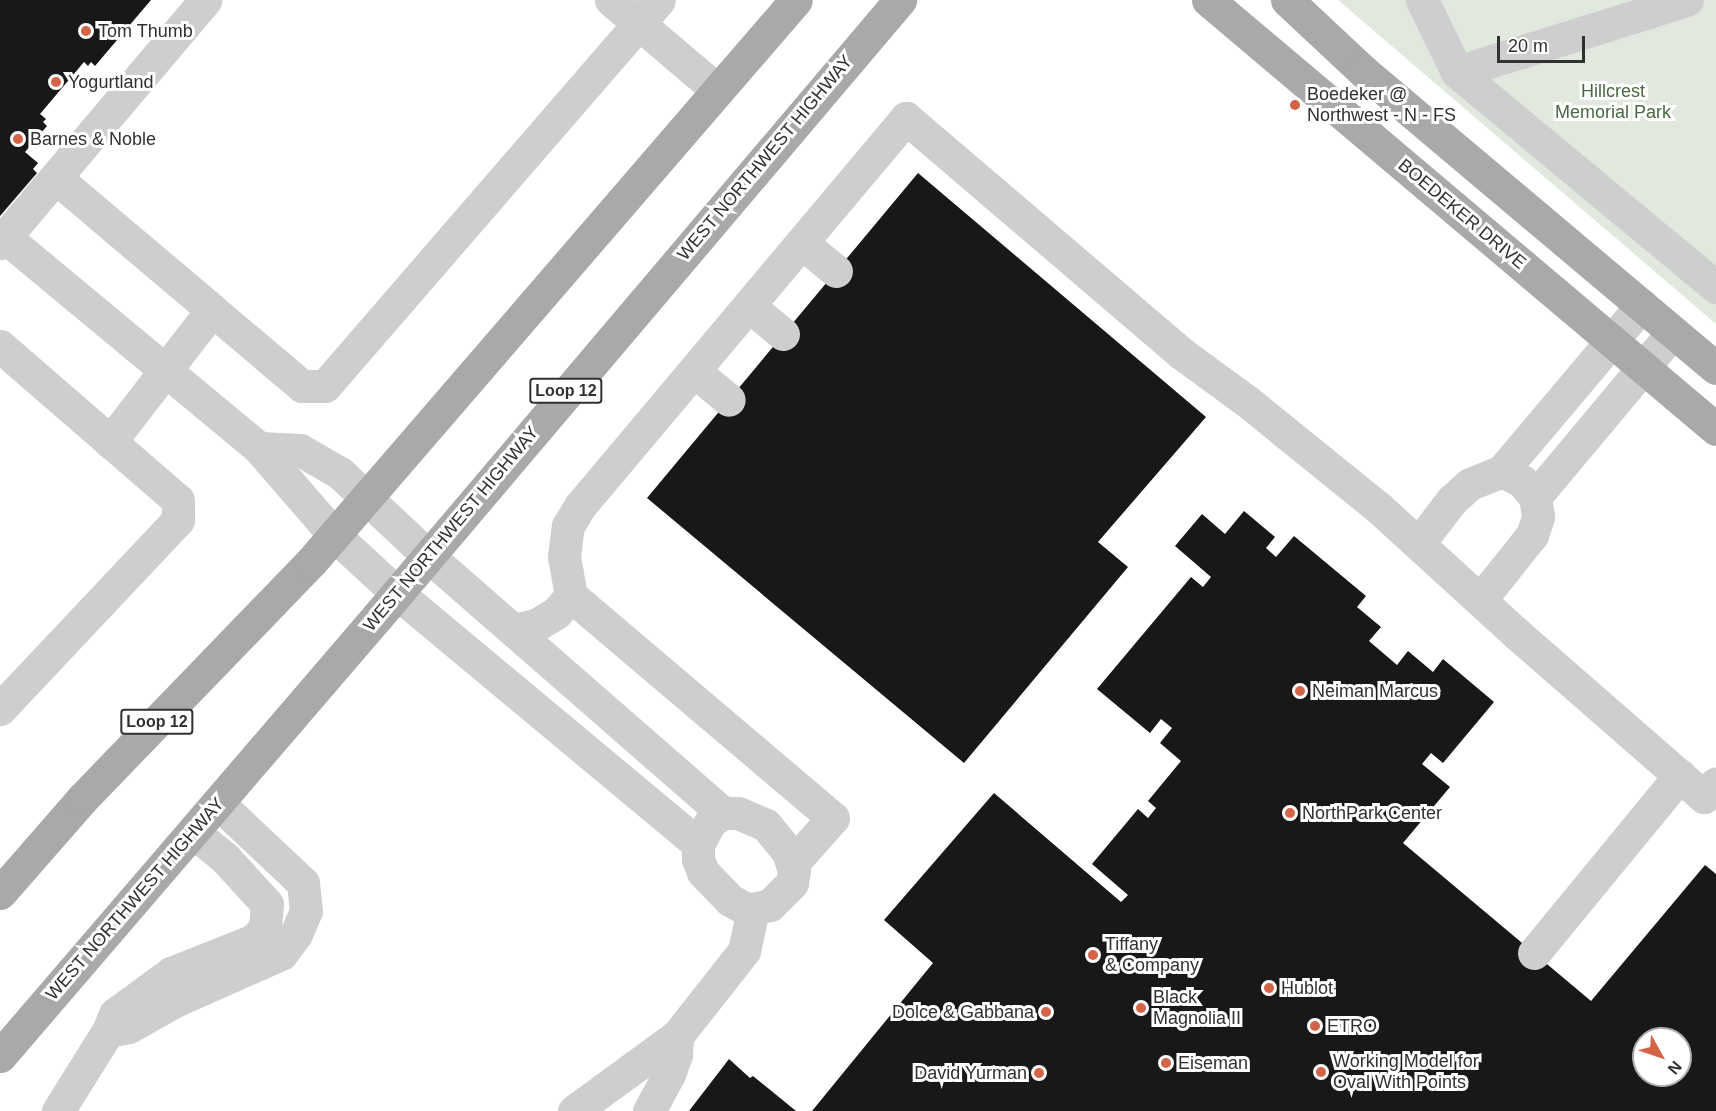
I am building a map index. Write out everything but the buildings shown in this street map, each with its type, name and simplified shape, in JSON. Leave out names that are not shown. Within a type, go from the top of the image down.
[{"type":"main road","name":"Loop 12","points":[[0,893],[82,799],[276,602],[796,0]]},
{"type":"main road","name":"WEST NORTHWEST HIGHWAY","points":[[0,1056],[397,593],[900,0]]},
{"type":"main road","name":"BOEDEKER DRIVE","points":[[1208,0],[1716,429]]},
{"type":"main road","points":[[1287,0],[1372,78],[1716,368]]},
{"type":"lane","points":[[205,0],[3,241],[259,448],[334,536],[397,593],[698,844]]},
{"type":"lane","points":[[611,0],[649,12],[717,90]]},
{"type":"lane","points":[[1422,0],[1457,72],[1716,287]]},
{"type":"lane","points":[[1457,72],[1687,0]]},
{"type":"lane","points":[[56,178],[302,386],[325,386],[649,12]]},
{"type":"lane","points":[[793,863],[833,818],[571,596],[564,557],[568,526],[580,506],[906,118],[1172,345],[1272,422],[1419,543],[1517,634],[1704,797],[1716,783]]},
{"type":"lane","points":[[802,243],[836,271]]},
{"type":"lane","points":[[1419,543],[1452,500],[1470,484],[1502,471],[1642,305]]},
{"type":"lane","points":[[749,306],[783,334]]},
{"type":"lane","points":[[110,442],[212,310]]},
{"type":"lane","points":[[1535,497],[1673,332]]},
{"type":"lane","points":[[0,346],[178,500],[178,520],[0,708]]},
{"type":"lane","points":[[694,371],[729,400]]},
{"type":"lane","points":[[259,448],[300,450],[339,473],[428,555],[723,813]]},
{"type":"lane","points":[[1481,599],[1532,536],[1538,517],[1535,497],[1521,481],[1502,471]]},
{"type":"lane","points":[[513,630],[536,625],[555,613],[571,596]]},
{"type":"lane","points":[[1534,952],[1680,775]]},
{"type":"lane","points":[[108,1031],[129,1027],[175,1001],[281,954],[296,934],[306,911],[303,883],[218,803]]},
{"type":"lane","points":[[723,813],[738,813],[766,825],[779,838],[793,863],[792,883],[781,897],[770,905],[753,909],[730,900],[709,881],[698,859],[698,844],[711,821],[723,813]]},
{"type":"lane","points":[[58,1111],[108,1031],[115,1014],[171,973],[244,945],[254,940],[265,928],[267,904],[225,858],[193,832]]},
{"type":"lane","points":[[574,1111],[677,1036],[744,951],[753,909]]},
{"type":"lane","points":[[649,1111],[669,1074],[676,1055],[677,1036]]},
{"type":"green space","name":"Hillcrest Memorial Park","points":[[1338,0],[1716,0],[1716,324]]},
{"type":"place","name":"Tom Thumb","points":[[86,31]]},
{"type":"place","name":"Yogurtland","points":[[56,82]]},
{"type":"place","name":"Boedeker @ Northwest - N - FS","points":[[1295,105]]},
{"type":"place","name":"Barnes & Noble","points":[[18,139]]},
{"type":"place","name":"Neiman Marcus","points":[[1300,691]]},
{"type":"place","name":"NorthPark Center","points":[[1290,813]]},
{"type":"place","name":"Tiffany & Company","points":[[1093,955]]},
{"type":"place","name":"Hublot","points":[[1269,988]]},
{"type":"place","name":"Black Magnolia II","points":[[1141,1008]]},
{"type":"place","name":"Dolce & Gabbana","points":[[1046,1012]]},
{"type":"place","name":"ETRO","points":[[1315,1026]]},
{"type":"place","name":"Eiseman","points":[[1166,1063]]},
{"type":"place","name":"Working Model for Oval With Points","points":[[1321,1072]]},
{"type":"place","name":"David Yurman","points":[[1039,1073]]}]
